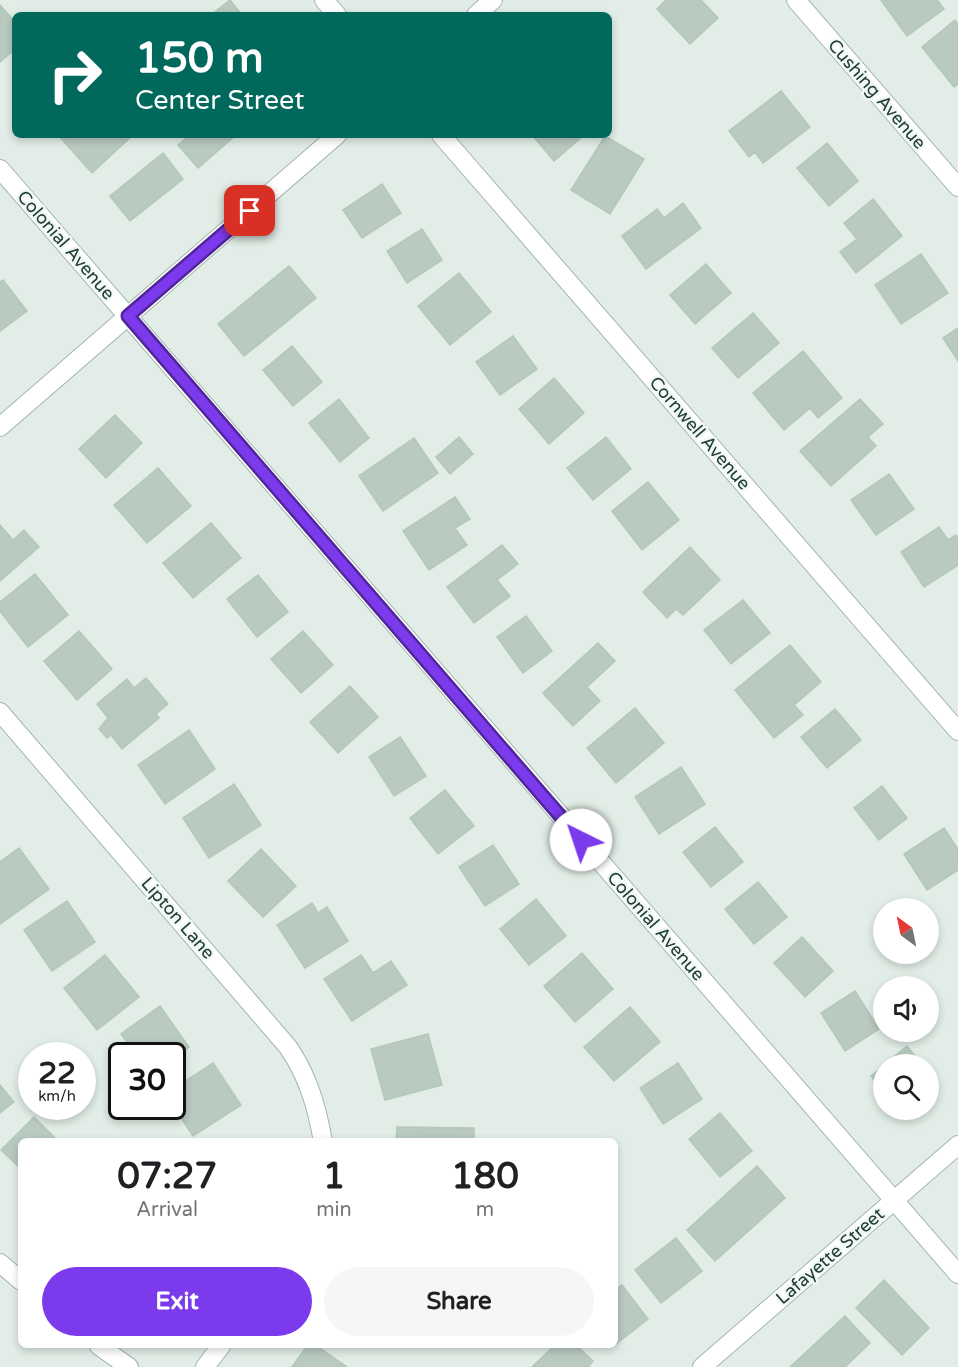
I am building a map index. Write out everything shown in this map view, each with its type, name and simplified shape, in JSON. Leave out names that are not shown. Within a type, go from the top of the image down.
[{"type":"street","points":[[324,0],[334,12]]},
{"type":"street","points":[[479,12],[493,0]]},
{"type":"street","name":"Cushing Avenue","points":[[796,0],[958,187]]},
{"type":"street","points":[[0,427],[334,138]]},
{"type":"street","name":"Cornwell Avenue","points":[[444,138],[958,731]]},
{"type":"street","name":"Colonial Avenue","points":[[0,169],[958,1274]]},
{"type":"street","name":"Lipton Lane","points":[[0,712],[288,1047],[304,1070],[317,1109],[321,1138]]},
{"type":"street","name":"Lafayette Street","points":[[702,1367],[958,1145]]},
{"type":"street","points":[[0,1263],[18,1278]]},
{"type":"street","points":[[102,1348],[129,1367]]},
{"type":"street","points":[[205,1367],[220,1348]]},
{"type":"building","points":[[230,0],[240,12],[215,12]]},
{"type":"building","points":[[666,0],[701,0],[718,18],[690,44],[657,9]]},
{"type":"building","points":[[881,0],[937,0],[944,9],[907,36]]},
{"type":"building","points":[[0,5],[12,19],[12,52],[0,62]]},
{"type":"building","points":[[955,20],[958,24],[958,84],[954,87],[922,47]]},
{"type":"building","points":[[781,91],[810,127],[763,163],[755,152],[749,157],[729,131]]},
{"type":"building","points":[[61,138],[130,138],[92,173]]},
{"type":"building","points":[[186,138],[233,138],[198,168],[178,145]]},
{"type":"building","points":[[535,138],[581,138],[554,161]]},
{"type":"building","points":[[604,138],[608,138],[644,159],[610,214],[571,190]]},
{"type":"building","points":[[827,143],[858,181],[829,206],[797,168]]},
{"type":"building","points":[[163,153],[183,179],[130,221],[110,196]]},
{"type":"building","points":[[382,184],[401,213],[362,238],[343,210]]},
{"type":"building","points":[[873,199],[902,236],[856,273],[840,252],[857,239],[844,223]]},
{"type":"building","points":[[683,203],[701,228],[646,269],[622,236],[657,209],[664,218]]},
{"type":"building","points":[[422,229],[442,260],[407,283],[387,251]]},
{"type":"building","points":[[921,254],[948,293],[901,324],[875,285]]},
{"type":"building","points":[[706,264],[731,293],[695,324],[670,295]]},
{"type":"building","points":[[289,266],[316,298],[244,356],[218,324]]},
{"type":"building","points":[[459,273],[491,312],[450,345],[418,306]]},
{"type":"building","points":[[3,280],[27,311],[0,331],[0,282]]},
{"type":"building","points":[[753,313],[779,343],[738,378],[712,348]]},
{"type":"building","points":[[958,328],[958,361],[943,338]]},
{"type":"building","points":[[513,336],[537,369],[500,395],[476,362]]},
{"type":"building","points":[[292,346],[322,382],[293,406],[263,370]]},
{"type":"building","points":[[803,351],[842,398],[818,418],[810,408],[784,430],[753,393]]},
{"type":"building","points":[[554,378],[584,413],[549,444],[519,409]]},
{"type":"building","points":[[339,399],[369,438],[340,462],[309,423]]},
{"type":"building","points":[[860,399],[883,424],[868,437],[876,446],[831,486],[800,451]]},
{"type":"building","points":[[115,415],[142,443],[106,478],[79,449]]},
{"type":"building","points":[[459,437],[473,454],[450,474],[436,457]]},
{"type":"building","points":[[606,437],[631,469],[593,500],[567,468]]},
{"type":"building","points":[[414,438],[438,473],[383,511],[359,476]]},
{"type":"building","points":[[158,468],[191,506],[147,543],[114,505]]},
{"type":"building","points":[[889,474],[914,509],[876,535],[851,500]]},
{"type":"building","points":[[648,482],[679,520],[642,550],[612,511]]},
{"type":"building","points":[[455,497],[470,519],[455,528],[467,545],[429,570],[403,531]]},
{"type":"building","points":[[211,523],[241,558],[193,598],[163,563]]},
{"type":"building","points":[[0,525],[13,540],[24,530],[39,547],[0,581]]},
{"type":"building","points":[[939,527],[948,540],[956,535],[958,539],[958,565],[924,587],[901,552]]},
{"type":"building","points":[[502,545],[518,564],[497,580],[510,596],[474,623],[447,587]]},
{"type":"building","points":[[690,547],[720,580],[683,615],[676,609],[667,618],[643,592]]},
{"type":"building","points":[[35,574],[68,615],[28,647],[0,611],[0,602]]},
{"type":"building","points":[[258,575],[288,612],[257,637],[227,599]]},
{"type":"building","points":[[743,600],[770,633],[731,664],[704,630]]},
{"type":"building","points":[[526,616],[552,651],[523,673],[497,637]]},
{"type":"building","points":[[79,631],[112,669],[77,700],[44,661]]},
{"type":"building","points":[[303,631],[333,665],[301,693],[271,659]]},
{"type":"building","points":[[598,643],[615,661],[587,687],[600,701],[573,726],[543,693]]},
{"type":"building","points":[[790,645],[821,682],[794,705],[803,715],[774,738],[735,690]]},
{"type":"building","points":[[146,678],[168,704],[156,714],[159,718],[122,749],[111,735],[107,738],[99,729],[108,718],[97,704],[127,679],[134,688]]},
{"type":"building","points":[[350,686],[378,717],[338,753],[310,722]]},
{"type":"building","points":[[635,708],[664,743],[616,783],[587,748]]},
{"type":"building","points":[[835,709],[861,740],[827,768],[801,737]]},
{"type":"building","points":[[189,730],[215,769],[165,804],[138,765]]},
{"type":"building","points":[[400,737],[426,776],[394,796],[369,757]]},
{"type":"building","points":[[681,767],[705,804],[659,834],[635,797]]},
{"type":"building","points":[[234,784],[261,825],[209,858],[183,818]]},
{"type":"building","points":[[882,786],[907,818],[879,840],[854,808]]},
{"type":"building","points":[[445,790],[474,826],[438,854],[410,818]]},
{"type":"building","points":[[715,827],[743,862],[711,887],[683,852]]},
{"type":"building","points":[[944,828],[958,849],[958,870],[927,890],[904,854]]},
{"type":"building","points":[[493,845],[519,884],[485,906],[459,867]]},
{"type":"building","points":[[19,848],[49,889],[0,924],[0,862]]},
{"type":"building","points":[[261,849],[296,886],[263,917],[228,881]]},
{"type":"building","points":[[758,882],[787,917],[754,944],[725,909]]},
{"type":"building","points":[[536,899],[566,936],[529,965],[500,929]]},
{"type":"building","points":[[67,901],[95,942],[52,971],[24,930]]},
{"type":"building","points":[[312,903],[318,913],[327,907],[348,941],[305,968],[277,925]]},
{"type":"building","points":[[802,937],[833,971],[805,997],[774,963]]},
{"type":"building","points":[[582,953],[613,989],[575,1022],[544,986]]},
{"type":"building","points":[[105,955],[139,997],[97,1030],[64,988]]},
{"type":"building","points":[[361,955],[373,973],[391,961],[407,985],[352,1021],[324,979]]},
{"type":"building","points":[[855,991],[873,1020],[873,1033],[845,1051],[821,1013]]},
{"type":"building","points":[[160,1006],[185,1042],[127,1042],[121,1034]]},
{"type":"building","points":[[630,1007],[660,1042],[614,1081],[584,1047]]},
{"type":"building","points":[[428,1034],[442,1085],[385,1100],[371,1049]]},
{"type":"building","points":[[907,1046],[913,1054],[897,1054]]},
{"type":"building","points":[[213,1063],[241,1105],[193,1136],[182,1120],[186,1120],[186,1081]]},
{"type":"building","points":[[678,1063],[702,1099],[663,1124],[640,1088]]},
{"type":"building","points":[[0,1085],[14,1102],[0,1113]]},
{"type":"building","points":[[720,1113],[752,1151],[720,1177],[689,1139]]},
{"type":"building","points":[[31,1120],[37,1120],[55,1138],[18,1138],[18,1166],[1,1150]]},
{"type":"building","points":[[397,1127],[474,1128],[474,1138],[396,1138]]},
{"type":"building","points":[[757,1166],[785,1198],[715,1261],[687,1230]]},
{"type":"building","points":[[676,1238],[702,1271],[661,1303],[635,1270]]},
{"type":"building","points":[[884,1280],[929,1328],[902,1355],[856,1308]]},
{"type":"building","points":[[622,1285],[648,1319],[618,1343],[618,1288]]},
{"type":"building","points":[[845,1316],[870,1343],[845,1367],[790,1367]]},
{"type":"building","points":[[306,1348],[320,1348],[347,1367],[292,1367]]},
{"type":"building","points":[[552,1348],[579,1348],[593,1361],[588,1367],[532,1367]]},
{"type":"route","points":[[250,211],[128,316],[581,840]]}]
